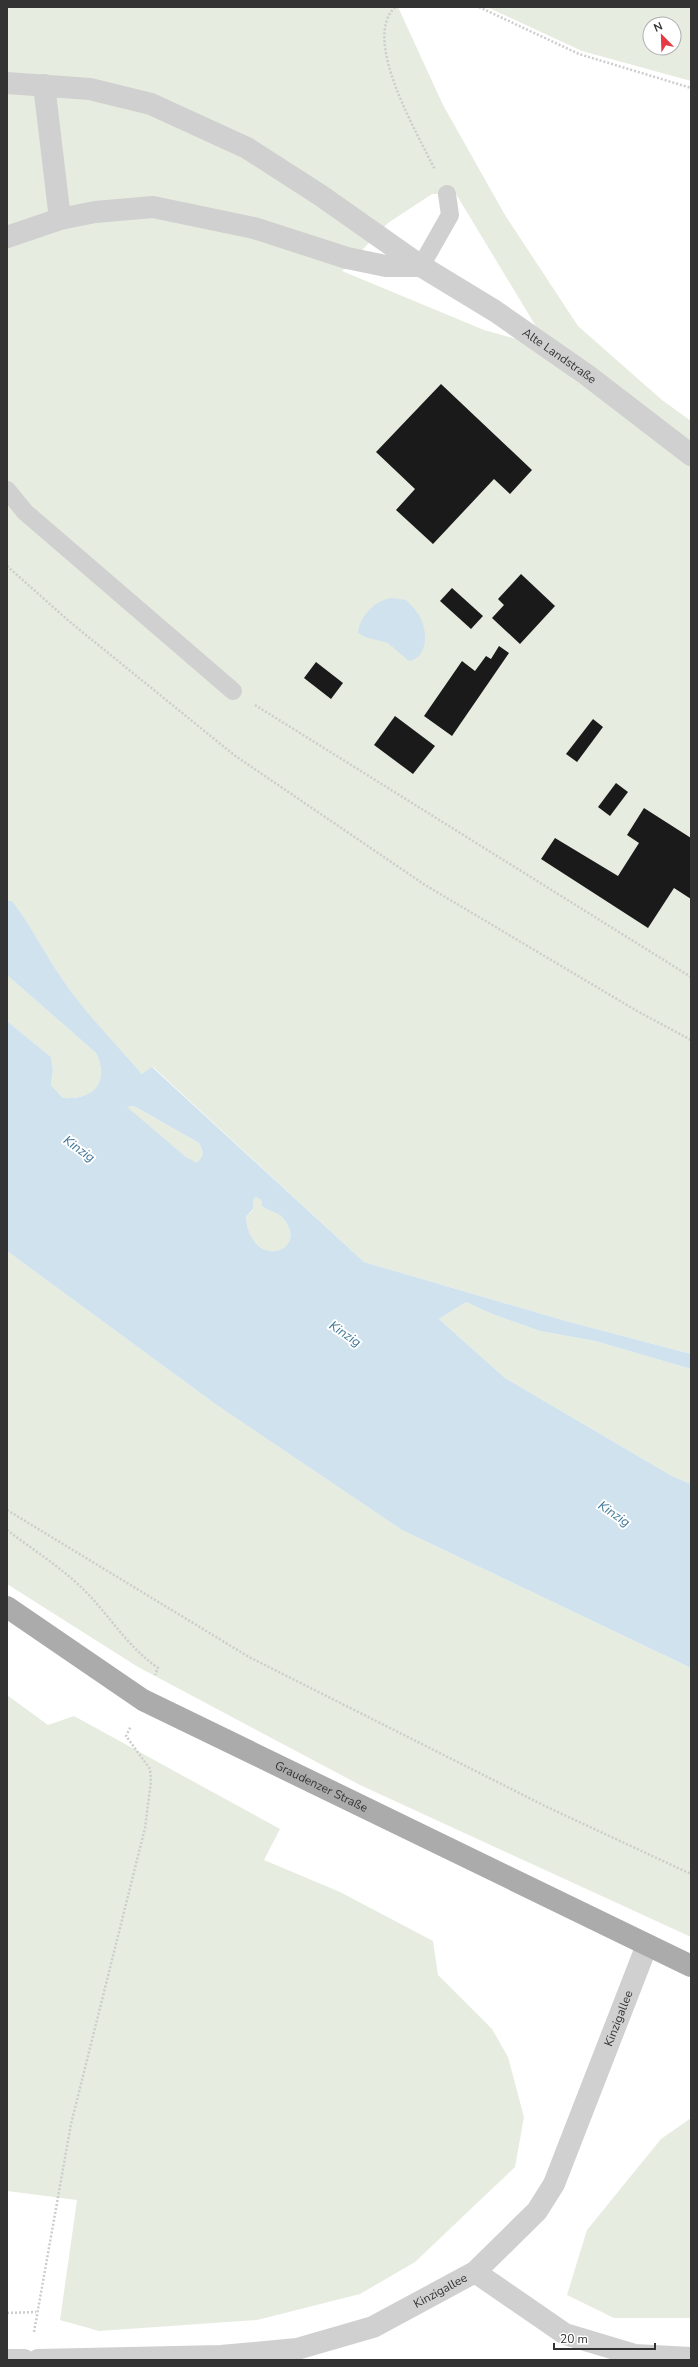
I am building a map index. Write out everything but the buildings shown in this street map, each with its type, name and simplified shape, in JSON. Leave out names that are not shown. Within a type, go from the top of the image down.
[{"type":"main road","name":"Graudenzer Straße","points":[[7,1607],[143,1700],[691,1966]]},
{"type":"street","name":"Alte Landstraße","points":[[7,83],[90,89],[151,104],[247,148],[320,194],[421,266],[495,311],[588,375],[691,455]]},
{"type":"street","points":[[44,85],[60,219]]},
{"type":"street","points":[[7,237],[60,219],[95,212],[153,207],[214,218],[254,228],[347,258],[386,266],[421,266]]},
{"type":"street","name":"Kinzigallee","points":[[38,2360],[221,2356],[297,2349],[373,2327],[474,2272],[537,2211],[554,2184],[647,1945]]},
{"type":"street","points":[[474,2272],[565,2334],[634,2355],[691,2358]]},
{"type":"street","points":[[7,2360],[24,2360]]},
{"type":"lane","points":[[421,266],[450,215],[447,194]]},
{"type":"lane","points":[[7,490],[25,512],[233,691]]},
{"type":"path","points":[[395,7],[387,14],[383,28],[384,49],[397,90],[447,194]]},
{"type":"path","points":[[479,7],[580,54],[691,88]]},
{"type":"path","points":[[7,566],[70,622],[234,755],[424,885],[637,1011],[691,1040]]},
{"type":"path","points":[[233,691],[691,977]]},
{"type":"path","points":[[7,1510],[249,1658],[547,1807],[691,1874]]},
{"type":"path","points":[[7,1530],[86,1592],[119,1632],[144,1658],[158,1668],[126,1736],[150,1769],[151,1781],[146,1828],[71,2124],[37,2312],[7,2313]]},
{"type":"shaded area","points":[[7,7],[398,7],[443,105],[505,215],[578,326],[662,400],[691,421],[691,1354],[566,1321],[364,1262],[153,1067],[142,1074],[83,1007],[58,973],[33,931],[12,902],[7,901]],"holes":[[[432,194],[456,194],[549,348],[484,330],[342,271],[388,223]]]},
{"type":"shaded area","points":[[487,7],[691,7],[691,81],[582,51]]},
{"type":"shaded area","points":[[7,975],[96,1053],[100,1064],[100,1081],[91,1093],[74,1098],[63,1098],[51,1085],[53,1069],[51,1057],[7,1021]]},
{"type":"shaded area","points":[[134,1106],[199,1143],[202,1149],[202,1154],[201,1159],[197,1164],[186,1157],[126,1107]]},
{"type":"shaded area","points":[[256,1197],[261,1200],[262,1206],[283,1218],[290,1230],[290,1240],[285,1248],[277,1251],[267,1251],[258,1245],[250,1234],[246,1217],[253,1210],[253,1200]]},
{"type":"shaded area","points":[[7,1251],[218,1406],[402,1530],[691,1668],[691,1937],[360,1785],[138,1667],[7,1584]]},
{"type":"shaded area","points":[[466,1302],[492,1314],[540,1331],[595,1341],[691,1369],[691,1484],[672,1476],[505,1378],[439,1319]]},
{"type":"shaded area","points":[[7,1695],[48,1725],[74,1716],[280,1829],[264,1860],[340,1892],[433,1941],[438,1975],[492,2029],[508,2057],[524,2117],[515,2167],[415,2262],[360,2294],[257,2320],[99,2331],[60,2320],[77,2200],[7,2191]]},
{"type":"shaded area","points":[[691,2118],[691,2318],[614,2318],[567,2295],[587,2230],[661,2139]]},
{"type":"water","points":[[392,598],[406,600],[417,612],[423,623],[425,643],[423,649],[420,655],[409,661],[388,643],[365,637],[358,633],[361,621],[369,610],[374,605],[386,599]]},
{"type":"water","name":"Kinzig","points":[[7,901],[12,901],[58,973],[74,995],[92,1018],[142,1074],[152,1067],[364,1262],[566,1321],[691,1354],[691,1369],[595,1341],[540,1331],[492,1314],[466,1302],[439,1319],[505,1378],[672,1476],[691,1484],[691,1668],[402,1530],[218,1406],[7,1251],[7,1021],[51,1057],[53,1069],[51,1085],[63,1098],[74,1098],[91,1092],[100,1081],[101,1073],[100,1063],[96,1053],[7,975]],"holes":[[[134,1106],[199,1143],[202,1149],[202,1156],[197,1163],[186,1157],[127,1107]],[[256,1197],[261,1200],[262,1206],[283,1218],[290,1230],[290,1240],[285,1247],[277,1251],[267,1250],[258,1245],[250,1234],[246,1217],[253,1209],[253,1200]]]}]
